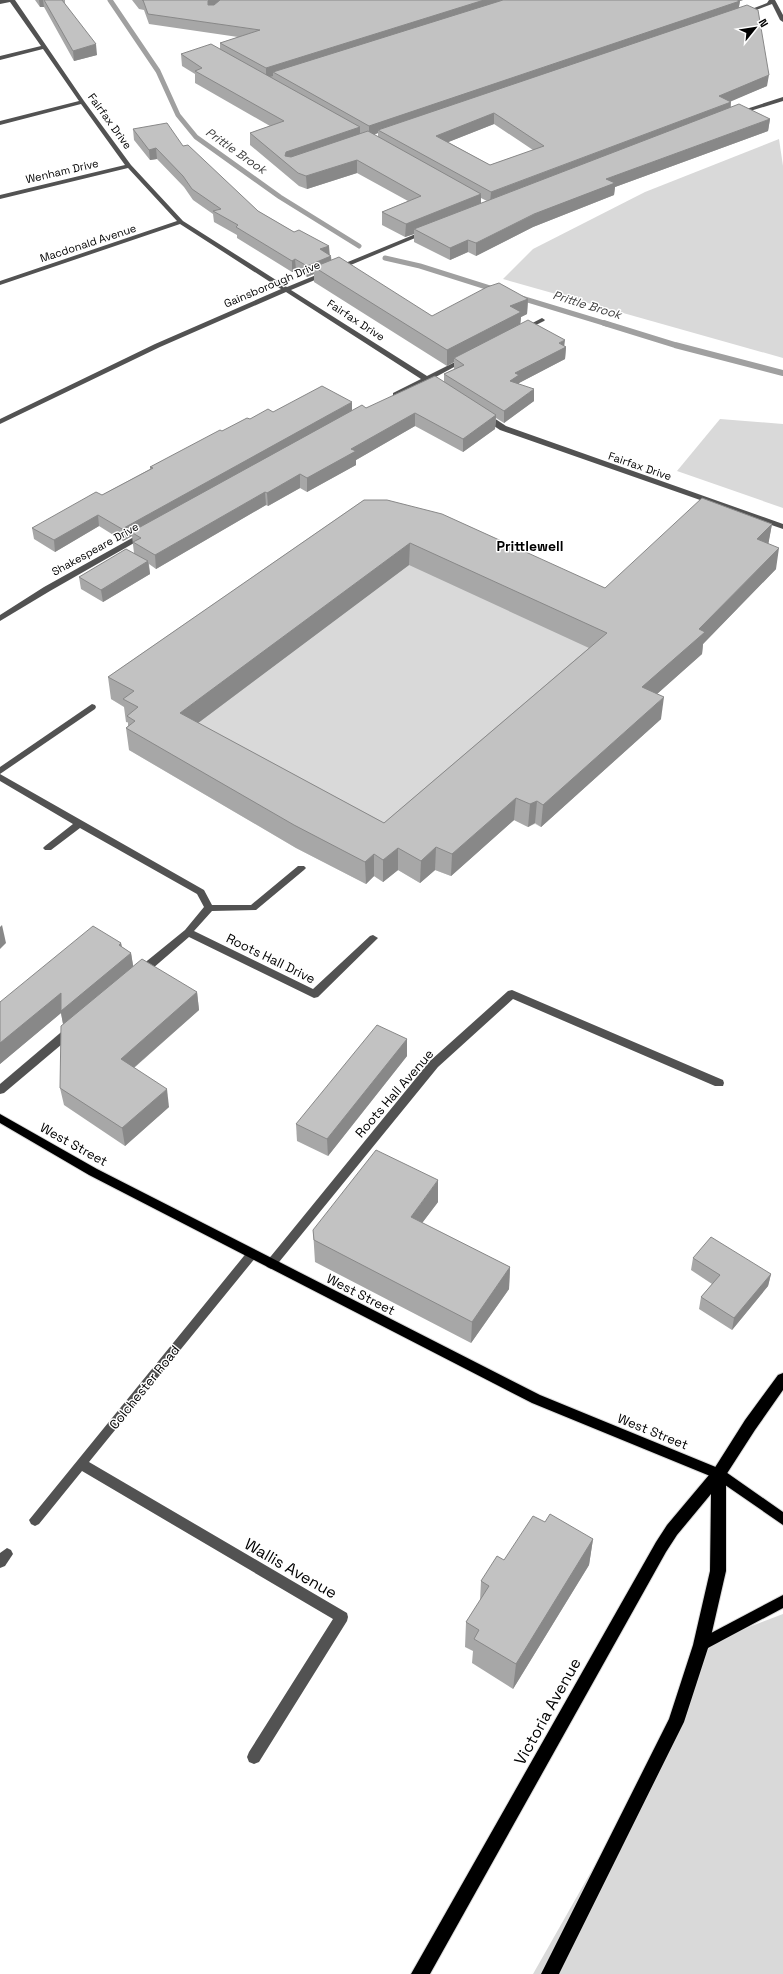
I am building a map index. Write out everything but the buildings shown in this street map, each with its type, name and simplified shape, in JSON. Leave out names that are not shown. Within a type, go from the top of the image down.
[{"type":"highway","name":"Victoria Avenue","points":[[420,1974],[661,1548],[672,1530],[719,1474],[750,1425],[783,1379]]},
{"type":"highway","points":[[550,1974],[676,1722],[701,1645],[718,1571],[719,1474]]},
{"type":"main road","name":"West Street","points":[[0,1118],[93,1172],[536,1399],[719,1474],[783,1519]]},
{"type":"main road","points":[[701,1645],[783,1601]]},
{"type":"street","points":[[0,2],[11,0]]},
{"type":"street","name":"Fairfax Drive","points":[[11,0],[82,102],[129,166],[181,222],[427,378],[445,391]]},
{"type":"street","points":[[739,14],[769,4],[772,0],[783,20]]},
{"type":"street","points":[[0,58],[44,47]]},
{"type":"street","points":[[732,115],[761,104],[783,99]]},
{"type":"street","points":[[0,124],[82,102]]},
{"type":"street","points":[[761,104],[783,104]]},
{"type":"street","name":"Wenham Drive","points":[[0,197],[129,166]]},
{"type":"street","name":"Macdonald Avenue","points":[[0,283],[181,222]]},
{"type":"street","name":"Gainsborough Drive","points":[[0,422],[74,384],[286,288],[431,230]]},
{"type":"street","points":[[514,334],[542,320]]},
{"type":"street","points":[[392,397],[474,354]]},
{"type":"street","name":"Fairfax Drive","points":[[478,412],[503,428],[783,527]]},
{"type":"street","name":"Shakespeare Drive","points":[[0,619],[47,589],[150,531]]},
{"type":"street","points":[[0,770],[92,706]]},
{"type":"street","points":[[0,777],[79,824],[201,892],[209,908]]},
{"type":"street","points":[[48,848],[79,824]]},
{"type":"street","points":[[130,981],[188,932],[209,908],[252,908],[301,868]]},
{"type":"street","name":"Roots Hall Drive","points":[[188,932],[314,994],[373,938]]},
{"type":"street","name":"Roots Hall Avenue","points":[[271,1264],[434,1064],[512,994],[719,1083]]},
{"type":"street","points":[[0,1090],[77,1025]]},
{"type":"street","name":"Colchester Road","points":[[35,1520],[252,1254]]},
{"type":"street","name":"Wallis Avenue","points":[[81,1464],[342,1618],[254,1757]]},
{"type":"shaded area","points":[[779,139],[783,166],[783,358],[503,279],[533,249],[645,192]]},
{"type":"shaded area","points":[[720,419],[783,424],[783,508],[677,471]]},
{"type":"shaded area","points":[[364,521],[701,654],[640,709],[661,719],[541,827],[535,824],[528,827],[514,820],[451,876],[435,870],[420,883],[398,870],[383,882],[374,876],[366,884],[296,848],[129,750],[138,743],[140,730],[126,722],[136,713],[111,699]]},
{"type":"shaded area","points":[[783,1614],[783,1974],[533,1974],[676,1722],[701,1645]]},
{"type":"waterway","name":"Prittle Brook","points":[[110,0],[158,71],[178,115],[196,137],[280,197],[359,246]]},
{"type":"waterway","name":"Prittle Brook","points":[[385,258],[420,266],[496,290]]},
{"type":"waterway","name":"Prittle Brook","points":[[518,297],[607,324]]},
{"type":"waterway","name":"Prittle Brook","points":[[604,323],[675,345],[783,373]]},
{"type":"district","name":"Prittlewell","points":[[530,546]]}]
